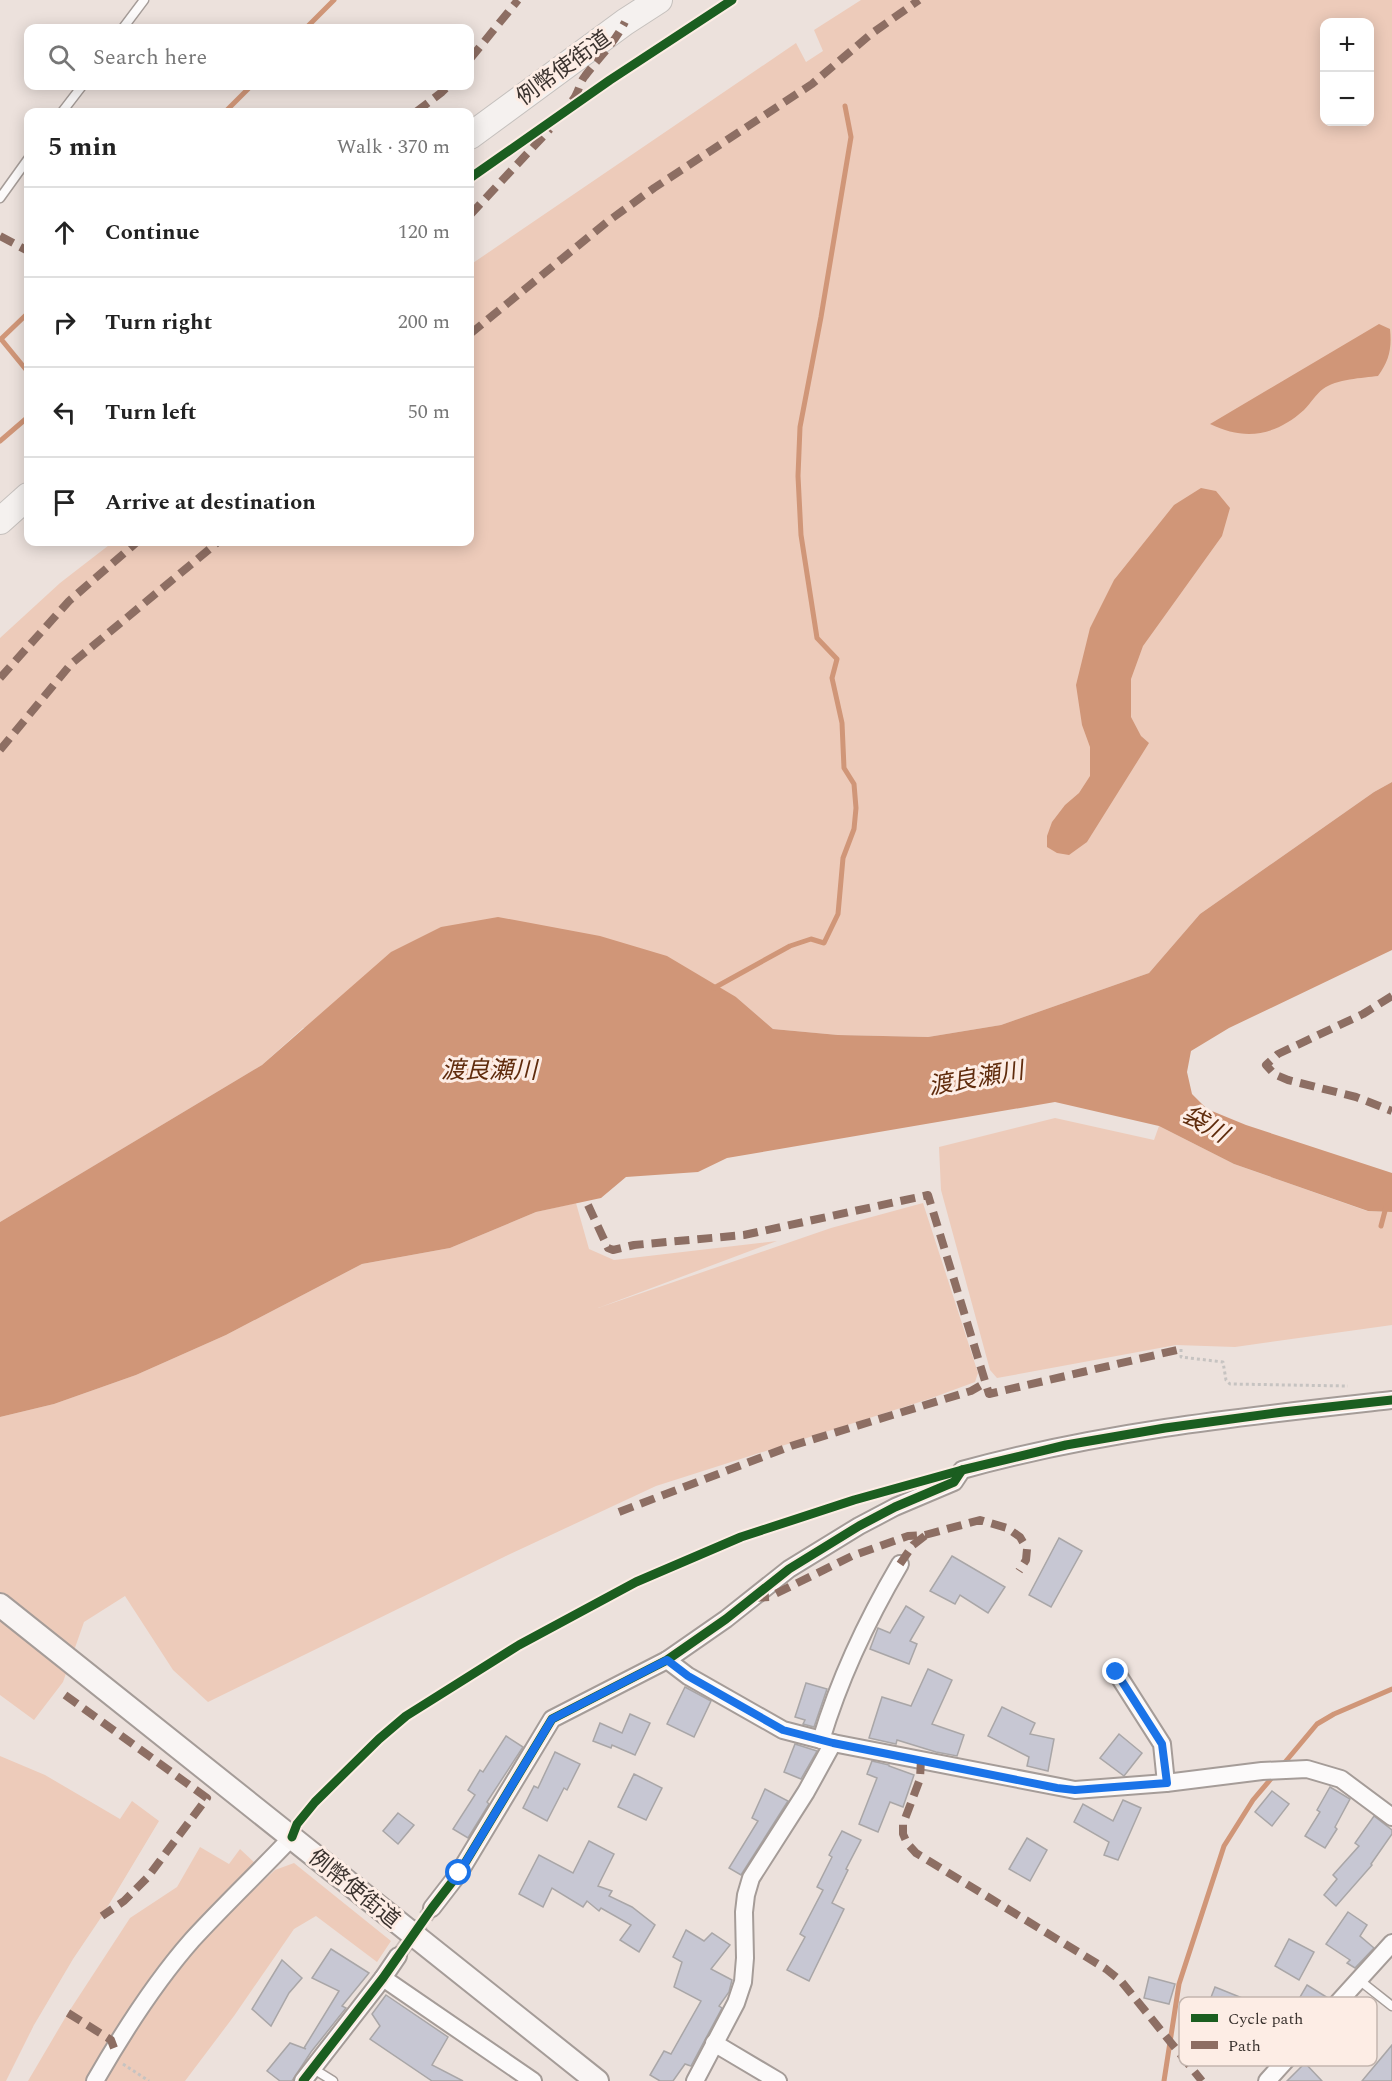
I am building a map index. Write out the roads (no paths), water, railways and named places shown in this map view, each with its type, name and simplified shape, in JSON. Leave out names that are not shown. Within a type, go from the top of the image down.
[{"type":"main road","name":"例幣使街道","points":[[474,133],[658,0]]},
{"type":"main road","points":[[0,521],[24,500]]},
{"type":"main road","name":"例幣使街道","points":[[0,1605],[597,2081]]},
{"type":"street","points":[[432,1908],[459,1873],[552,1719],[667,1660],[726,1619],[789,1569],[896,1506],[954,1482],[962,1470],[1066,1445],[1165,1428],[1392,1400]]},
{"type":"street","points":[[695,2081],[736,2003],[742,1982],[745,1958],[744,1912],[751,1878],[806,1792],[827,1741],[851,1656],[874,1608],[900,1563]]},
{"type":"street","points":[[667,1660],[688,1676],[783,1730],[827,1741],[1075,1790],[1307,1769],[1341,1779],[1392,1817]]},
{"type":"street","points":[[1116,1672],[1162,1744],[1167,1783]]},
{"type":"street","points":[[95,2081],[114,2048],[191,1941],[287,1834]]},
{"type":"street","points":[[1344,1997],[1392,1943]]},
{"type":"street","points":[[308,2074],[398,1956]]},
{"type":"street","points":[[383,1978],[533,2081]]},
{"type":"street","points":[[714,2043],[778,2081]]},
{"type":"street","points":[[1267,2081],[1281,2066]]},
{"type":"lane","points":[[126,24],[144,0]]},
{"type":"lane","points":[[65,108],[79,90]]},
{"type":"lane","points":[[0,198],[24,165]]},
{"type":"lane","points":[[1359,1980],[1392,2006]]},
{"type":"lane","points":[[308,2074],[333,2081]]},
{"type":"water","points":[[1379,324],[1390,329],[1391,343],[1387,360],[1378,376],[1350,379],[1328,386],[1320,391],[1293,419],[1271,430],[1247,434],[1235,433],[1210,424]]},
{"type":"water","points":[[1201,488],[1216,491],[1230,508],[1222,536],[1143,646],[1131,679],[1131,717],[1141,736],[1149,743],[1087,842],[1069,855],[1057,853],[1047,847],[1047,836],[1052,822],[1065,805],[1079,793],[1090,776],[1090,747],[1082,725],[1076,685],[1090,628],[1114,580],[1174,505]]},
{"type":"water","name":"渡良瀬川","points":[[1392,782],[1392,950],[1229,1028],[1191,1051],[1187,1072],[1192,1094],[1207,1109],[1246,1125],[1392,1173],[1392,1212],[1368,1211],[1234,1164],[1159,1126],[1055,1102],[727,1158],[698,1172],[626,1177],[601,1198],[536,1212],[450,1248],[362,1264],[226,1335],[136,1375],[54,1404],[0,1417],[0,1222],[262,1065],[391,952],[441,927],[498,917],[600,936],[667,956],[736,997],[773,1029],[838,1035],[928,1037],[1001,1025],[1149,973],[1200,914],[1374,792]]},
{"type":"waterway","points":[[310,24],[334,0]]},
{"type":"waterway","points":[[229,108],[247,90]]},
{"type":"waterway","points":[[714,988],[790,946],[811,939],[824,943],[838,914],[843,858],[854,829],[856,808],[854,784],[844,768],[842,723],[832,678],[837,659],[817,638],[801,535],[798,476],[800,427],[851,137],[845,106]]},
{"type":"waterway","points":[[24,317],[1,339],[24,367]]},
{"type":"waterway","points":[[0,441],[24,420]]},
{"type":"waterway","points":[[1381,1226],[1386,1207]]},
{"type":"waterway","points":[[1281,1767],[1317,1724],[1334,1714],[1392,1689]]},
{"type":"waterway","points":[[1164,2081],[1179,1984],[1224,1846],[1253,1800],[1275,1774]]},
{"type":"tunnel","points":[[398,1956],[432,1908]]},
{"type":"water label","name":"袋川","points":[[1205,1124]]}]
